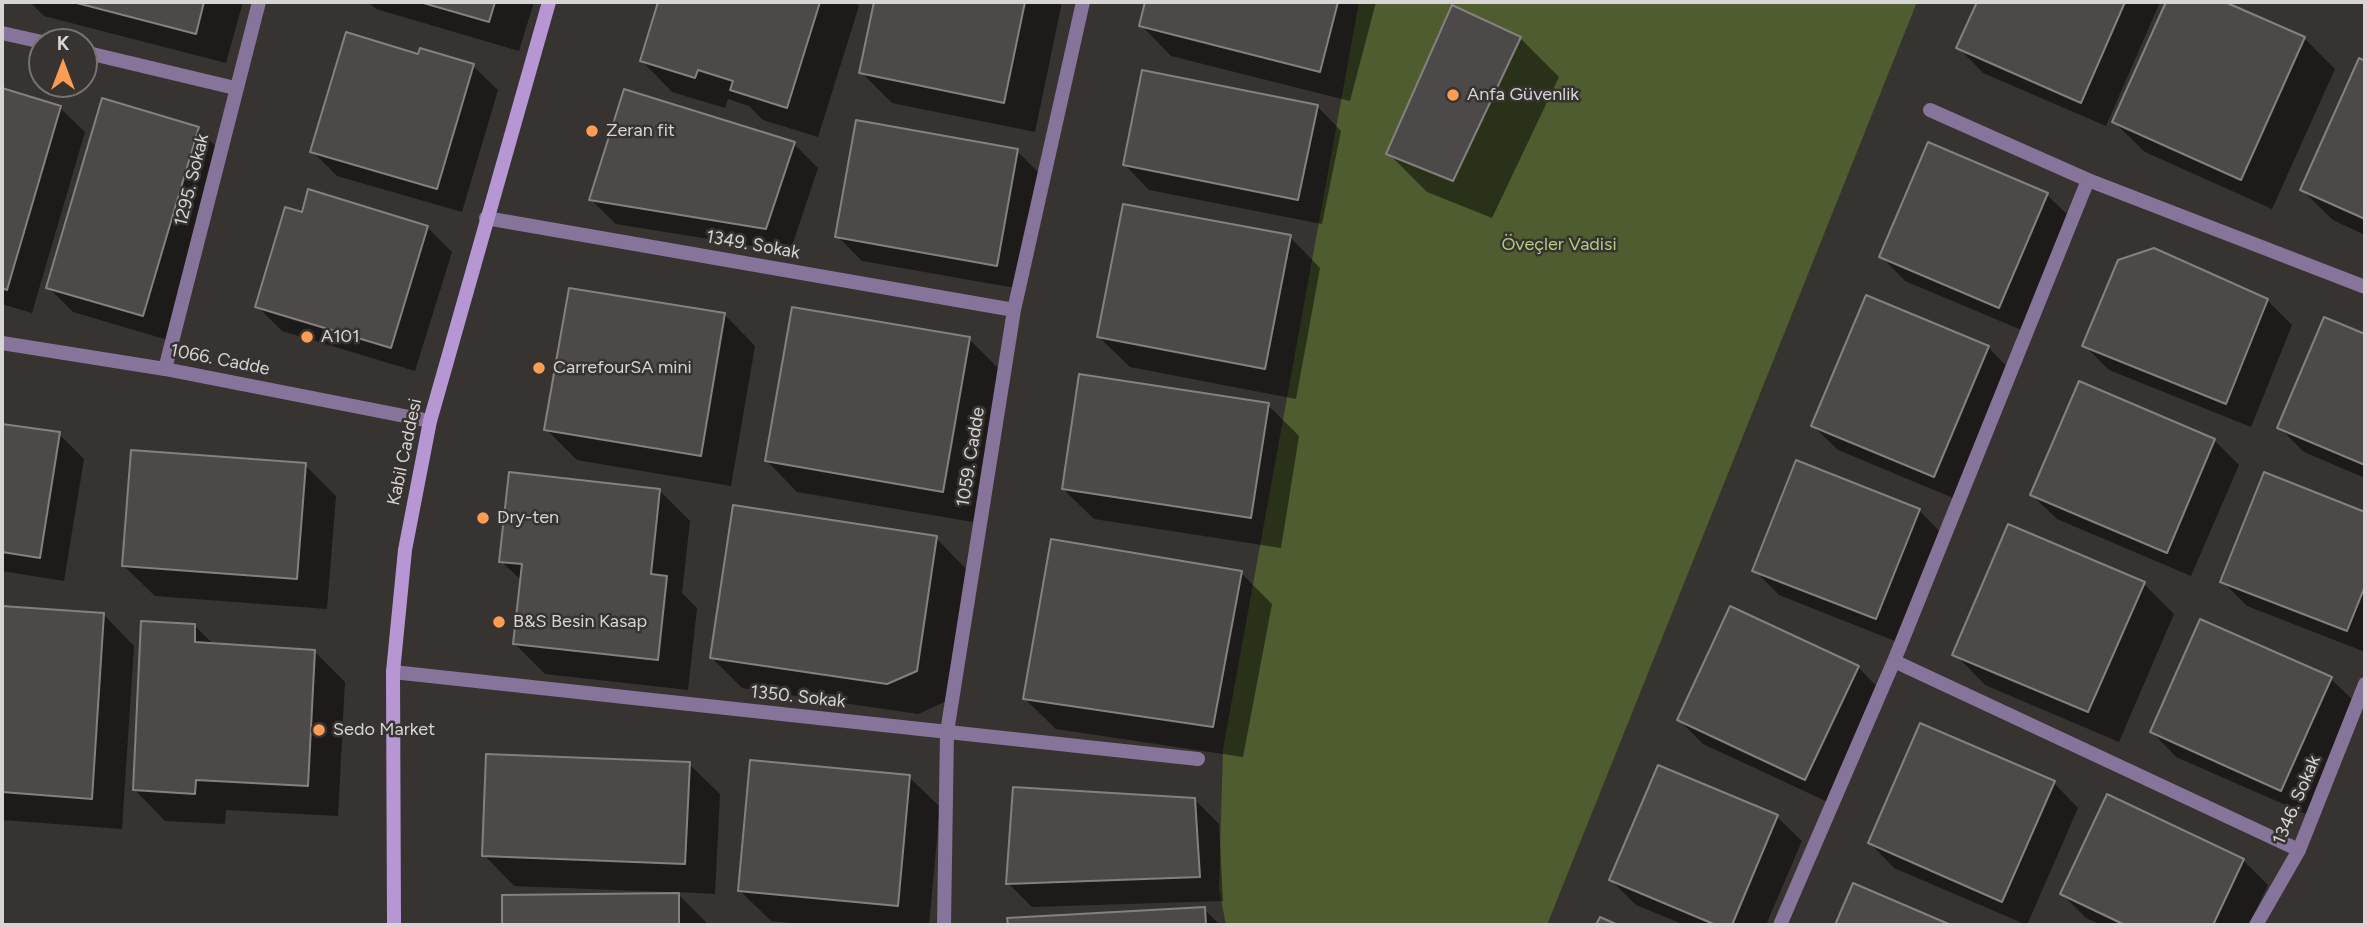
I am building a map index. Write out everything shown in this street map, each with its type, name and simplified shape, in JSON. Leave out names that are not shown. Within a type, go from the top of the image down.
[{"type":"main road","name":"Kabil Caddesi","points":[[394,925],[393,672],[405,550],[430,421],[549,2]]},
{"type":"street","name":"1295. Sokak","points":[[165,369],[259,2]]},
{"type":"street","name":"1059. Cadde","points":[[944,925],[947,732],[1014,310],[1083,2]]},
{"type":"street","points":[[2,33],[28,40]]},
{"type":"street","points":[[98,55],[235,88]]},
{"type":"street","points":[[1930,110],[2088,180],[2365,287]]},
{"type":"street","points":[[1780,925],[1894,661],[2088,180]]},
{"type":"street","name":"1349. Sokak","points":[[486,218],[1014,310]]},
{"type":"street","name":"1066. Cadde","points":[[2,343],[165,369],[430,421]]},
{"type":"street","points":[[1894,661],[2299,850]]},
{"type":"street","name":"1350. Sokak","points":[[393,672],[1198,759]]},
{"type":"street","name":"1346. Sokak","points":[[2256,925],[2299,850],[2365,684]]},
{"type":"green space","name":"Öveçler Vadisi","points":[[1359,2],[1917,2],[1547,925],[1226,925],[1219,889],[1223,749]]},
{"type":"building","points":[[73,2],[204,2],[196,34]]},
{"type":"building","points":[[420,2],[495,2],[489,22]]},
{"type":"building","points":[[658,2],[820,2],[787,108],[730,90],[733,81],[698,70],[695,78],[640,61]]},
{"type":"building","points":[[874,2],[1025,2],[1004,103],[859,73]]},
{"type":"building","points":[[1145,2],[1338,2],[1320,72],[1139,26]]},
{"type":"building","points":[[1977,2],[2125,2],[2081,103],[1956,48]]},
{"type":"building","points":[[2166,2],[2225,2],[2305,37],[2241,180],[2112,122]]},
{"type":"building","name":"Anfa Güvenlik","points":[[1452,5],[1521,37],[1453,181],[1386,154]]},
{"type":"building","points":[[346,32],[418,54],[420,48],[474,64],[437,189],[310,152]]},
{"type":"building","points":[[2359,58],[2365,61],[2365,219],[2300,190]]},
{"type":"building","points":[[1142,70],[1318,105],[1298,200],[1123,165]]},
{"type":"building","points":[[2,88],[61,106],[7,290],[2,288]]},
{"type":"building","points":[[624,89],[795,142],[766,229],[589,200]]},
{"type":"building","points":[[102,98],[199,127],[143,316],[46,288]]},
{"type":"building","points":[[856,120],[1018,149],[997,266],[835,237]]},
{"type":"building","points":[[1928,142],[2048,193],[1999,308],[1879,257]]},
{"type":"building","points":[[308,189],[428,226],[391,348],[255,307],[285,207],[302,212]]},
{"type":"building","points":[[1123,204],[1291,235],[1265,369],[1097,337]]},
{"type":"building","points":[[2154,248],[2268,299],[2226,404],[2082,346],[2118,260]]},
{"type":"building","points":[[569,288],[725,313],[701,456],[544,430]]},
{"type":"building","points":[[1866,295],[1989,346],[1934,477],[1811,426]]},
{"type":"building","points":[[792,307],[970,337],[943,492],[765,461]]},
{"type":"building","points":[[2324,317],[2365,334],[2365,465],[2277,428]]},
{"type":"building","points":[[1079,374],[1269,403],[1251,518],[1062,489]]},
{"type":"building","points":[[2079,381],[2215,439],[2167,553],[2030,495]]},
{"type":"building","points":[[2,424],[60,432],[40,558],[2,552]]},
{"type":"building","points":[[131,450],[306,463],[297,579],[122,566]]},
{"type":"building","points":[[1796,460],[1920,509],[1876,619],[1752,571]]},
{"type":"building","points":[[509,472],[660,489],[651,574],[667,576],[658,660],[513,644],[522,564],[499,562]]},
{"type":"building","points":[[2264,472],[2365,512],[2365,586],[2347,631],[2220,582]]},
{"type":"building","points":[[733,505],[937,536],[917,671],[887,684],[710,658]]},
{"type":"building","points":[[2008,524],[2145,582],[2088,712],[1952,655]]},
{"type":"building","points":[[1051,539],[1242,571],[1213,727],[1023,699]]},
{"type":"building","points":[[2,606],[104,613],[92,799],[2,792]]},
{"type":"building","points":[[1730,606],[1859,666],[1805,780],[1677,720]]},
{"type":"building","points":[[2200,619],[2332,677],[2281,791],[2150,732]]},
{"type":"building","points":[[141,621],[195,624],[195,642],[315,650],[308,786],[196,780],[195,794],[133,790]]},
{"type":"building","points":[[1920,723],[2055,781],[2002,902],[1868,843]]},
{"type":"building","points":[[486,754],[690,762],[685,864],[482,856]]},
{"type":"building","points":[[750,760],[910,775],[898,906],[738,891]]},
{"type":"building","points":[[1658,765],[1778,815],[1732,925],[1716,925],[1609,880]]},
{"type":"building","points":[[1013,787],[1195,798],[1200,877],[1006,884]]},
{"type":"building","points":[[2107,794],[2244,859],[2213,925],[2125,925],[2060,894]]},
{"type":"building","points":[[1853,883],[1951,925],[1835,925]]},
{"type":"building","points":[[679,893],[679,925],[502,925],[502,895]]},
{"type":"building","points":[[1205,907],[1206,925],[1008,925],[1007,918]]},
{"type":"building","points":[[1600,917],[1618,925],[1596,925]]},
{"type":"place","name":"Anfa Güvenlik","points":[[1453,95]]},
{"type":"place","name":"Zeran fit","points":[[592,131]]},
{"type":"place","name":"A101","points":[[307,337]]},
{"type":"place","name":"CarrefourSA mini","points":[[539,368]]},
{"type":"place","name":"Dry-ten","points":[[483,518]]},
{"type":"place","name":"B&S Besin Kasap","points":[[499,622]]},
{"type":"place","name":"Sedo Market","points":[[319,730]]}]
